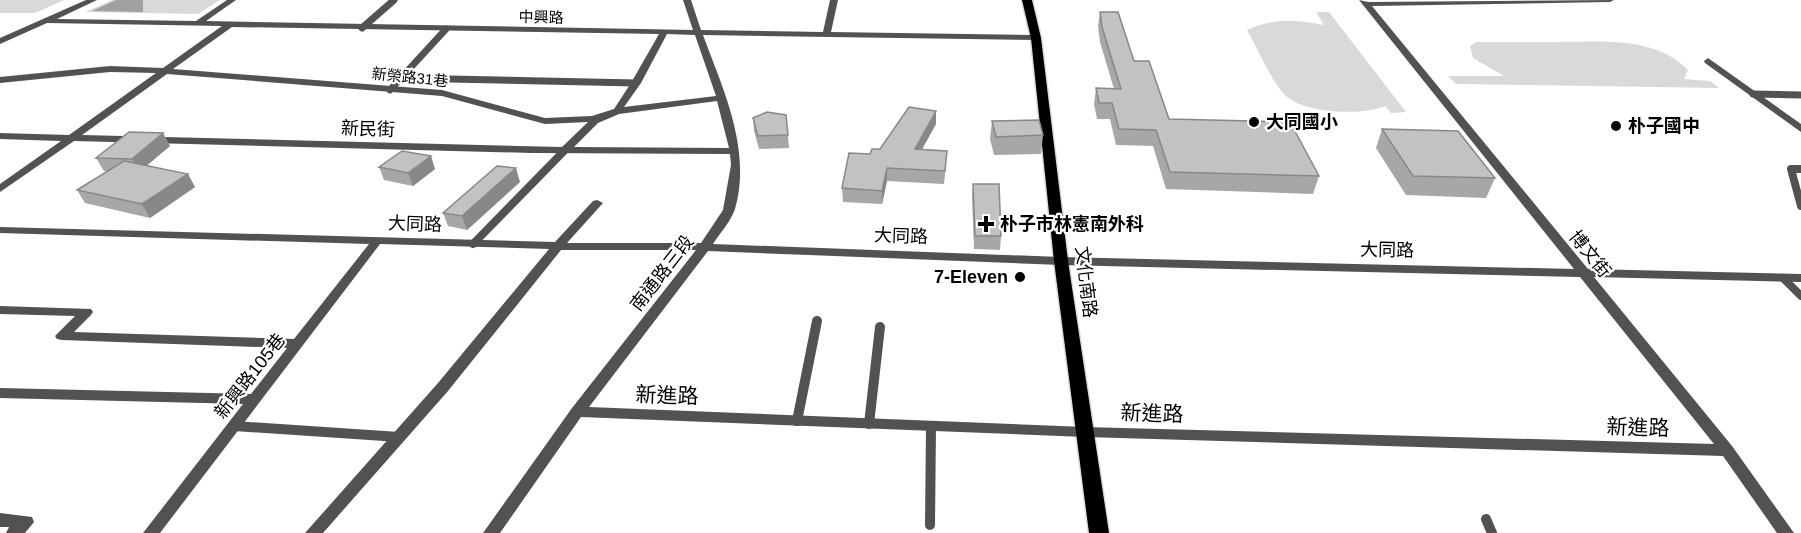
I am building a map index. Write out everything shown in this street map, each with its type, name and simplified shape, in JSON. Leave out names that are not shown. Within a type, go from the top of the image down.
[{"type":"main road","name":"文化南路","points":[[1027,0],[1036,38],[1062,261],[1099,533]]},
{"type":"street","points":[[0,41],[93,0]]},
{"type":"street","points":[[197,24],[232,0]]},
{"type":"street","name":"南通路三段","points":[[491,533],[577,412],[705,247],[729,210],[736,165],[735,151],[721,98],[687,0]]},
{"type":"street","points":[[826,35],[834,0]]},
{"type":"street","points":[[1364,2],[1610,0]]},
{"type":"street","name":"博文街","points":[[1364,2],[1727,450],[1786,533]]},
{"type":"street","name":"中興路","points":[[45,21],[1036,38]]},
{"type":"street","points":[[0,189],[229,25]]},
{"type":"street","points":[[565,150],[595,121],[617,111],[636,83],[664,32]]},
{"type":"street","points":[[1708,61],[1801,129]]},
{"type":"street","name":"新榮路31巷","points":[[0,80],[110,69],[165,71],[442,93],[545,121],[593,119],[617,111],[721,98]]},
{"type":"street","name":"新民街","points":[[0,136],[565,150],[735,151]]},
{"type":"street","points":[[313,533],[443,387],[558,246],[597,203]]},
{"type":"street","name":"大同路","points":[[0,230],[473,244],[705,247],[1062,261],[1801,278]]},
{"type":"street","name":"新興路105巷","points":[[151,533],[377,241]]},
{"type":"street","points":[[0,310],[87,312],[62,336],[297,344]]},
{"type":"street","points":[[0,393],[255,399]]},
{"type":"street","name":"新進路","points":[[577,412],[1085,432],[1727,450]]},
{"type":"street","points":[[0,520],[26,522],[14,533]]},
{"type":"lane","points":[[362,28],[394,0]]},
{"type":"lane","points":[[390,90],[446,29]]},
{"type":"lane","points":[[401,78],[636,83]]},
{"type":"lane","points":[[1753,94],[1801,95]]},
{"type":"lane","points":[[473,244],[565,150]]},
{"type":"lane","points":[[1801,169],[1791,169],[1801,206]]},
{"type":"lane","points":[[1784,278],[1801,296]]},
{"type":"lane","points":[[797,421],[817,321]]},
{"type":"lane","points":[[869,424],[880,327]]},
{"type":"lane","points":[[234,426],[399,437]]},
{"type":"lane","points":[[930,525],[931,426]]},
{"type":"lane","points":[[1486,519],[1492,533]]},
{"type":"shaded area","points":[[0,0],[64,0],[35,13],[0,13]]},
{"type":"shaded area","points":[[112,0],[220,0],[198,14],[85,12]]},
{"type":"shaded area","points":[[116,0],[143,0],[143,12],[92,11]]},
{"type":"shaded area","points":[[1316,12],[1329,12],[1406,112],[1391,113],[1385,106],[1348,112],[1318,109],[1292,101],[1284,94],[1269,72],[1247,30],[1266,23],[1285,21],[1324,25]]},
{"type":"shaded area","points":[[1476,42],[1610,42],[1644,46],[1675,59],[1688,70],[1684,79],[1710,81],[1719,88],[1456,84],[1448,76],[1504,76],[1473,58],[1470,46]]},
{"type":"building","points":[[1100,12],[1118,12],[1134,61],[1149,61],[1169,119],[1290,122],[1319,176],[1170,172],[1156,130],[1119,129],[1112,103],[1099,103],[1096,88],[1121,89],[1102,27]]},
{"type":"building","points":[[909,107],[936,111],[915,149],[947,151],[945,171],[887,168],[882,191],[842,188],[849,153],[870,154],[872,149],[880,149]]},
{"type":"building","points":[[767,112],[786,115],[788,135],[758,136],[753,118]]},
{"type":"building","points":[[1039,120],[1043,135],[996,137],[992,121]]},
{"type":"building","points":[[1382,129],[1458,131],[1495,178],[1413,176]]},
{"type":"building","points":[[129,132],[163,133],[132,159],[96,158]]},
{"type":"building","points":[[402,151],[431,156],[408,173],[379,167]]},
{"type":"building","points":[[124,161],[188,174],[142,204],[77,190]]},
{"type":"building","points":[[497,166],[516,168],[462,216],[443,213]]},
{"type":"building","name":"朴子市林憲南外科","points":[[973,184],[999,184],[1001,236],[975,236]]},
{"type":"place","name":"大同國小","points":[[1254,122]]},
{"type":"place","name":"朴子國中","points":[[1616,126]]},
{"type":"place","name":"朴子市林憲南外科","points":[[986,224]]},
{"type":"place","name":"7-Eleven","points":[[1020,277]]}]
